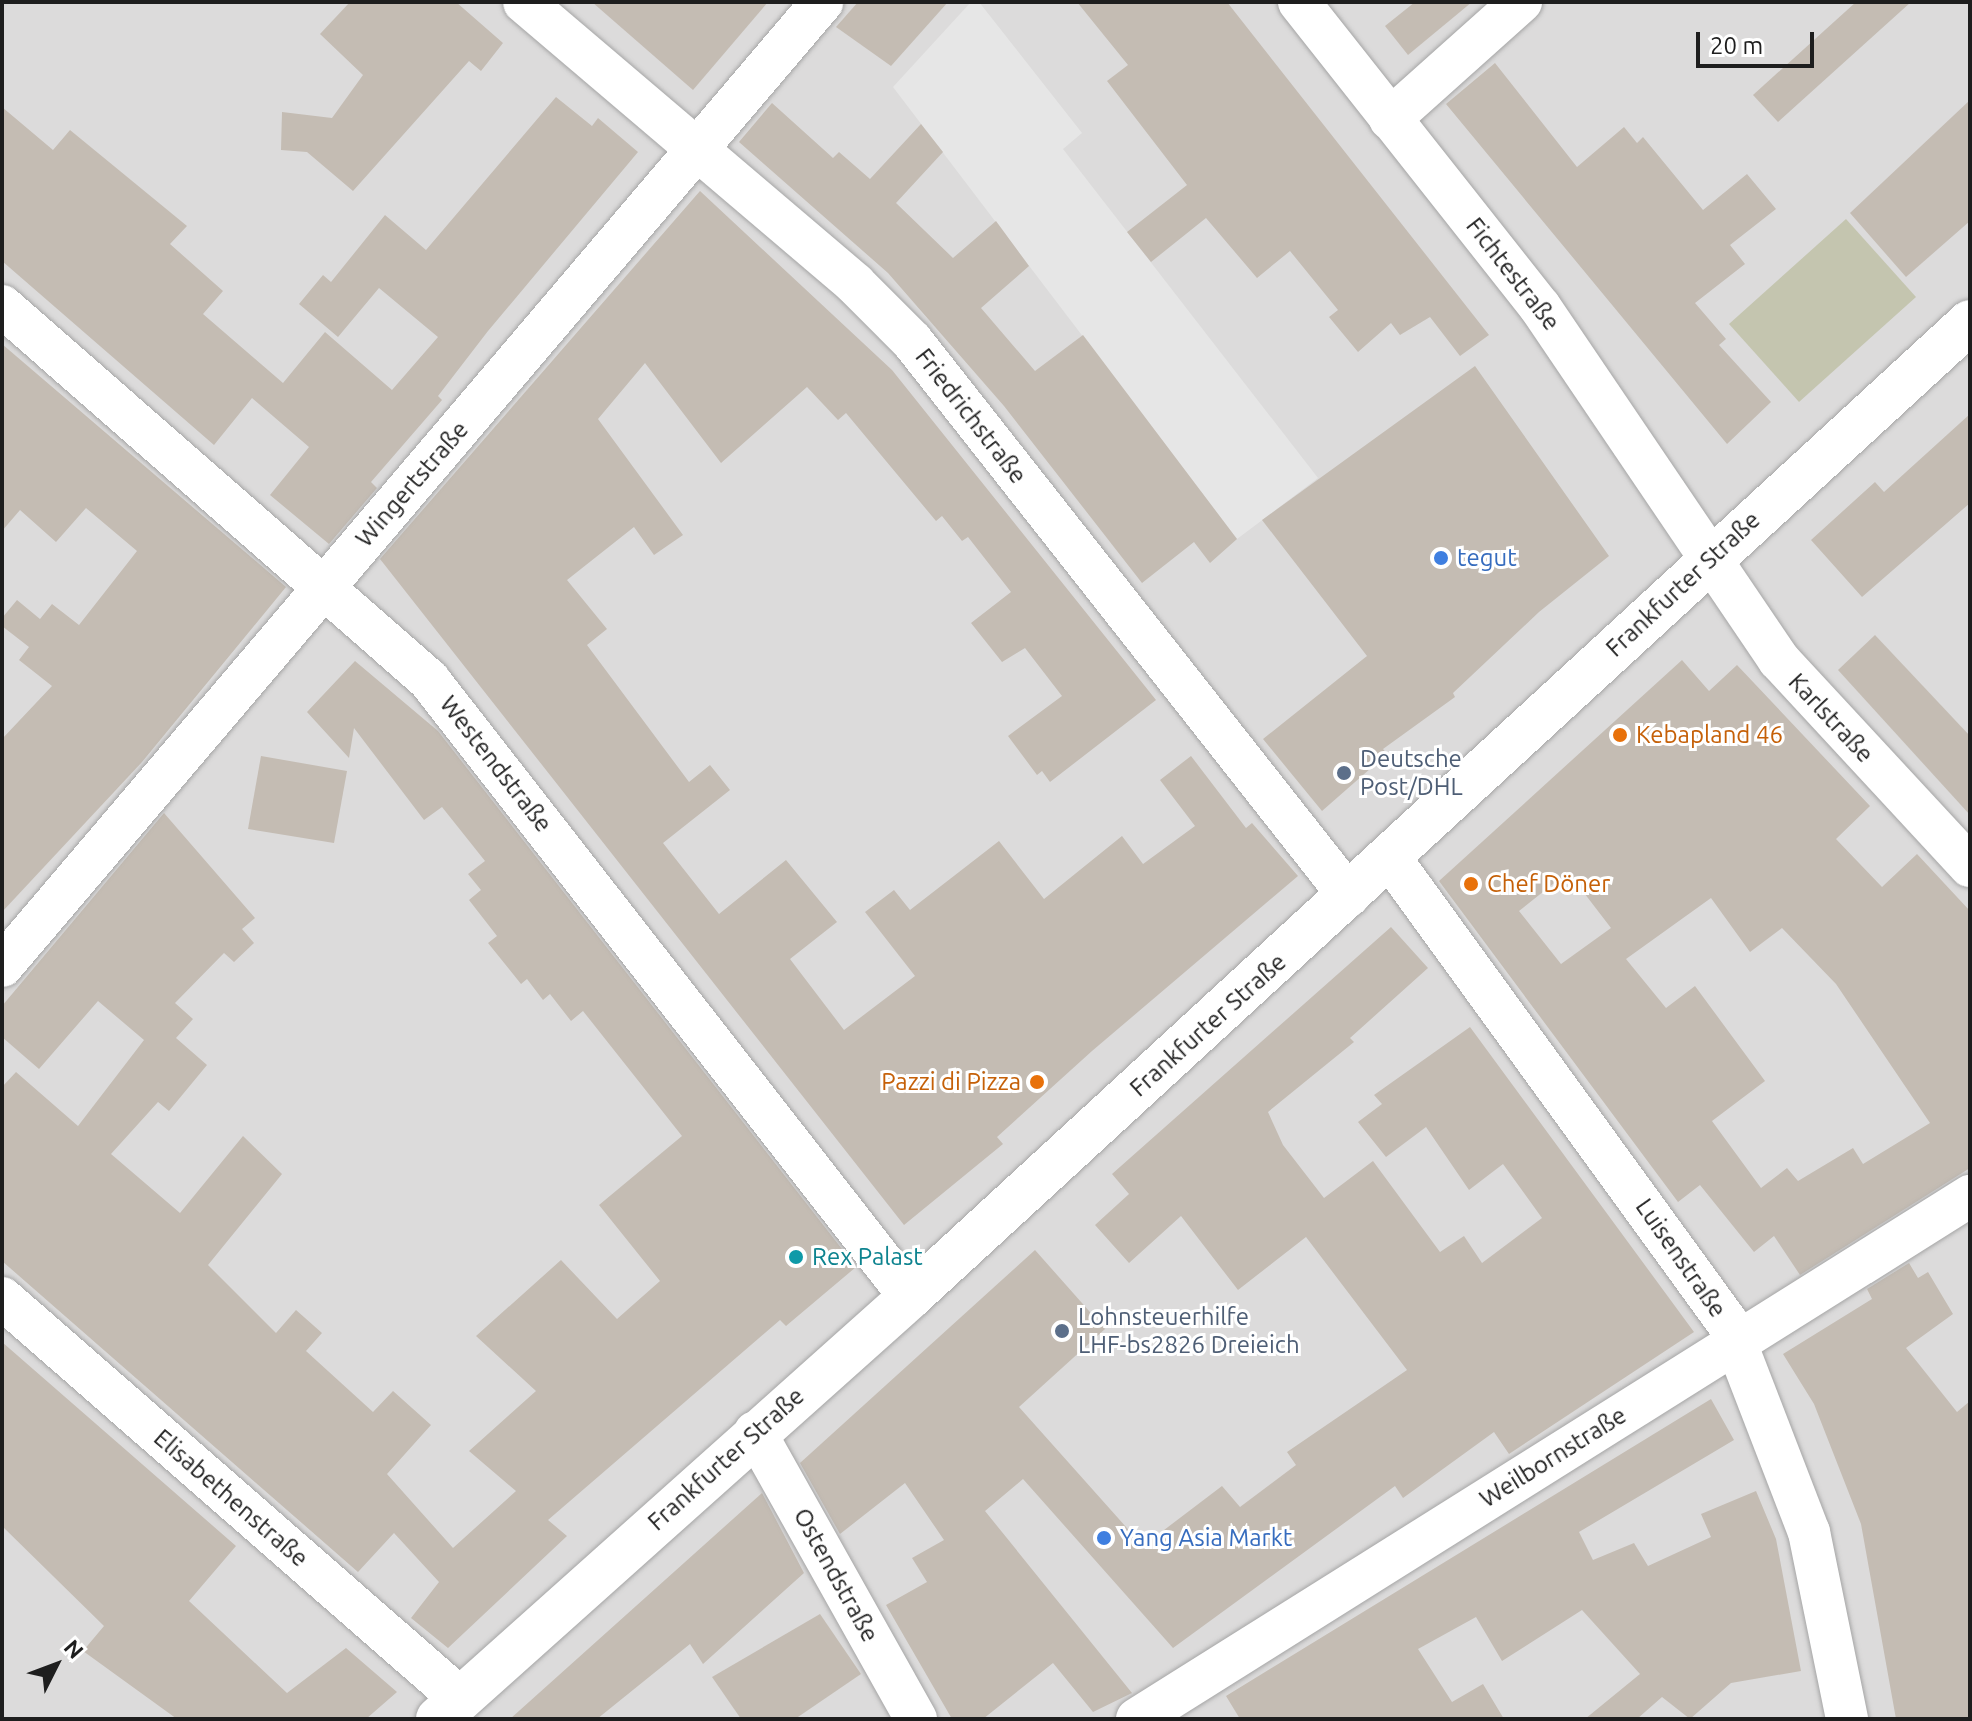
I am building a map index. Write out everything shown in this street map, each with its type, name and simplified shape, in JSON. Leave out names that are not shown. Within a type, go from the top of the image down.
[{"type":"street","name":"Friedrichstraße","points":[[524,2],[699,148],[912,341],[1349,896]]},
{"type":"street","name":"Wingertstraße","points":[[11,941],[322,589],[822,2]]},
{"type":"street","name":"Fichtestraße","points":[[1299,2],[1540,307],[1712,556]]},
{"type":"street","points":[[1390,119],[1521,2]]},
{"type":"street","name":"Westendstraße","points":[[2,306],[451,705],[910,1297]]},
{"type":"street","name":"Frankfurter Straße","points":[[449,1709],[755,1432],[910,1297],[1349,896],[1712,556],[1970,322]]},
{"type":"street","name":"Karlstraße","points":[[1712,556],[1797,682],[1970,866]]},
{"type":"street","name":"Luisenstraße","points":[[1390,858],[1719,1308],[1809,1532],[1847,1719]]},
{"type":"street","name":"Weilbornstraße","points":[[1137,1719],[1970,1196]]},
{"type":"street","name":"Elisabethenstraße","points":[[2,1298],[449,1709]]},
{"type":"street","name":"Ostendstraße","points":[[755,1432],[916,1719]]},
{"type":"shaded area","points":[[2,2],[1970,2],[1970,1719],[2,1719]]},
{"type":"shaded area","points":[[971,2],[979,2],[1082,133],[1063,149],[1318,478],[1237,539],[893,87]]},
{"type":"shaded area","points":[[1846,219],[1916,297],[1799,402],[1729,324]]},
{"type":"building","points":[[350,2],[456,2],[503,43],[481,71],[469,61],[353,191],[307,152],[281,150],[282,112],[332,118],[363,75],[320,34]]},
{"type":"building","points":[[592,2],[768,2],[693,90]]},
{"type":"building","points":[[858,2],[948,2],[891,66],[836,27]]},
{"type":"building","points":[[1077,2],[1227,2],[1489,335],[1460,356],[1430,317],[1400,335],[1391,323],[1358,352],[1329,317],[1338,310],[1290,251],[1257,278],[1206,218],[1151,262],[1127,232],[1187,185],[1107,81],[1128,65]]},
{"type":"building","points":[[1415,2],[1472,2],[1408,55],[1385,26]]},
{"type":"building","points":[[1856,2],[1911,2],[1778,122],[1753,95]]},
{"type":"building","points":[[1495,63],[1577,167],[1624,127],[1637,143],[1643,137],[1703,210],[1747,174],[1776,209],[1730,245],[1745,264],[1695,303],[1726,339],[1719,345],[1771,402],[1727,444],[1446,104]]},
{"type":"building","points":[[556,97],[592,126],[598,118],[638,152],[488,331],[438,396],[442,400],[371,482],[377,488],[329,544],[270,495],[309,447],[252,398],[214,445],[2,261],[2,107],[53,150],[70,130],[187,226],[170,244],[223,291],[203,314],[283,383],[325,332],[392,390],[438,337],[379,288],[338,337],[299,304],[323,275],[331,282],[385,215],[426,250]]},
{"type":"building","points":[[1970,100],[1970,221],[1906,277],[1850,213]]},
{"type":"building","points":[[772,103],[833,158],[839,152],[870,179],[921,124],[943,152],[896,203],[953,258],[996,221],[1029,266],[981,308],[1035,371],[1083,335],[1237,539],[1210,563],[1194,542],[1142,583],[1004,406],[888,273],[739,142]]},
{"type":"building","points":[[700,191],[892,370],[1156,700],[1050,782],[1042,771],[1037,775],[1008,736],[1062,696],[1025,648],[1002,662],[971,623],[1011,592],[968,537],[962,541],[942,516],[936,521],[846,413],[838,420],[807,387],[721,463],[645,363],[598,419],[683,535],[654,555],[634,527],[567,580],[607,629],[587,645],[689,782],[710,765],[730,790],[663,843],[719,914],[786,860],[837,922],[790,959],[844,1030],[915,976],[865,912],[894,890],[910,910],[999,841],[1044,899],[1122,836],[1143,864],[1195,826],[1160,780],[1191,756],[1246,828],[1252,823],[1298,876],[1092,1051],[997,1137],[1003,1144],[904,1225],[380,559]]},
{"type":"building","points":[[2,344],[286,587],[142,762],[2,912],[2,739],[52,686],[19,660],[29,647],[2,626],[2,618],[17,600],[40,619],[52,604],[79,625],[137,551],[86,508],[56,542],[20,510],[2,531]]},
{"type":"building","points":[[1475,366],[1609,556],[1539,612],[1453,693],[1455,697],[1383,749],[1387,754],[1322,811],[1263,739],[1367,656],[1262,520]]},
{"type":"building","points":[[1970,414],[1970,503],[1862,597],[1811,540],[1875,482],[1884,492]]},
{"type":"building","points":[[1875,635],[1970,736],[1970,815],[1838,670]]},
{"type":"building","points":[[1682,660],[1709,691],[1737,665],[1870,806],[1836,839],[1882,887],[1917,854],[1970,911],[1970,1168],[1800,1275],[1774,1236],[1754,1252],[1700,1185],[1678,1202],[1439,881]],"holes":[[[1568,872],[1611,928],[1561,964],[1519,911]],[[1711,898],[1750,952],[1782,928],[1836,984],[1930,1123],[1863,1164],[1853,1148],[1798,1181],[1787,1168],[1761,1188],[1712,1121],[1765,1081],[1695,986],[1666,1008],[1626,959]]]},
{"type":"building","points":[[355,661],[438,731],[856,1267],[786,1326],[780,1320],[548,1520],[567,1536],[448,1648],[411,1618],[439,1582],[394,1533],[358,1572],[2,1261],[2,1087],[16,1072],[78,1126],[144,1040],[98,1001],[39,1069],[2,1037],[2,1006],[164,813],[255,918],[242,929],[254,943],[234,962],[224,953],[175,1003],[193,1019],[176,1038],[207,1065],[169,1111],[158,1102],[111,1154],[180,1213],[243,1136],[282,1174],[208,1265],[276,1333],[296,1310],[322,1333],[306,1351],[373,1412],[393,1391],[431,1425],[387,1474],[453,1548],[516,1491],[469,1451],[536,1391],[476,1336],[561,1260],[617,1319],[660,1281],[599,1205],[682,1136],[583,1011],[571,1021],[550,994],[543,1000],[527,979],[521,984],[488,943],[497,936],[469,900],[481,890],[468,874],[485,861],[442,807],[424,820],[354,728],[349,758],[307,712]]},
{"type":"building","points":[[261,756],[347,771],[334,843],[248,829]]},
{"type":"building","points":[[1391,927],[1428,968],[1350,1038],[1354,1042],[1268,1112],[1283,1145],[1324,1198],[1373,1161],[1440,1252],[1464,1236],[1482,1263],[1542,1218],[1503,1164],[1469,1190],[1426,1127],[1386,1157],[1358,1122],[1382,1104],[1374,1095],[1470,1027],[1694,1332],[1509,1454],[1494,1432],[1403,1498],[1395,1486],[1173,1648],[1023,1479],[985,1511],[1132,1693],[1093,1712],[1053,1663],[983,1719],[952,1719],[886,1605],[927,1582],[912,1558],[944,1540],[905,1483],[840,1534],[800,1463],[1035,1250],[1105,1329],[1019,1407],[1143,1546],[1222,1486],[1240,1507],[1296,1465],[1287,1452],[1407,1370],[1306,1237],[1238,1290],[1181,1216],[1129,1263],[1095,1225],[1129,1194],[1112,1174]]},
{"type":"building","points":[[1909,1263],[1918,1278],[1928,1272],[1953,1314],[1906,1348],[1957,1412],[1970,1401],[1970,1719],[1896,1719],[1861,1524],[1814,1404],[1783,1354],[1872,1299],[1867,1289]]},
{"type":"building","points":[[2,1342],[236,1546],[189,1601],[287,1693],[346,1648],[397,1692],[366,1719],[177,1719],[83,1651],[104,1626],[2,1526]]},
{"type":"building","points":[[1711,1399],[1734,1440],[1579,1532],[1593,1560],[1634,1543],[1648,1566],[1711,1537],[1701,1514],[1756,1491],[1776,1539],[1801,1671],[1731,1683],[1690,1719],[1662,1697],[1637,1719],[1585,1719],[1640,1674],[1582,1610],[1502,1661],[1476,1617],[1418,1649],[1452,1702],[1483,1684],[1504,1719],[1240,1719],[1226,1696]]},
{"type":"building","points":[[762,1493],[804,1573],[703,1664],[690,1644],[597,1719],[510,1719]]},
{"type":"building","points":[[820,1614],[861,1674],[795,1719],[741,1719],[712,1677]]},
{"type":"place","name":"tegut","points":[[1441,558]]},
{"type":"place","name":"Kebapland 46","points":[[1620,735]]},
{"type":"place","name":"Deutsche Post/DHL","points":[[1344,773]]},
{"type":"place","name":"Chef Döner","points":[[1471,884]]},
{"type":"place","name":"Pazzi di Pizza","points":[[1037,1082]]},
{"type":"place","name":"Rex Palast","points":[[796,1257]]},
{"type":"place","name":"Lohnsteuerhilfe LHF-bs2826 Dreieich","points":[[1062,1331]]},
{"type":"place","name":"Yang Asia Markt","points":[[1104,1538]]}]
